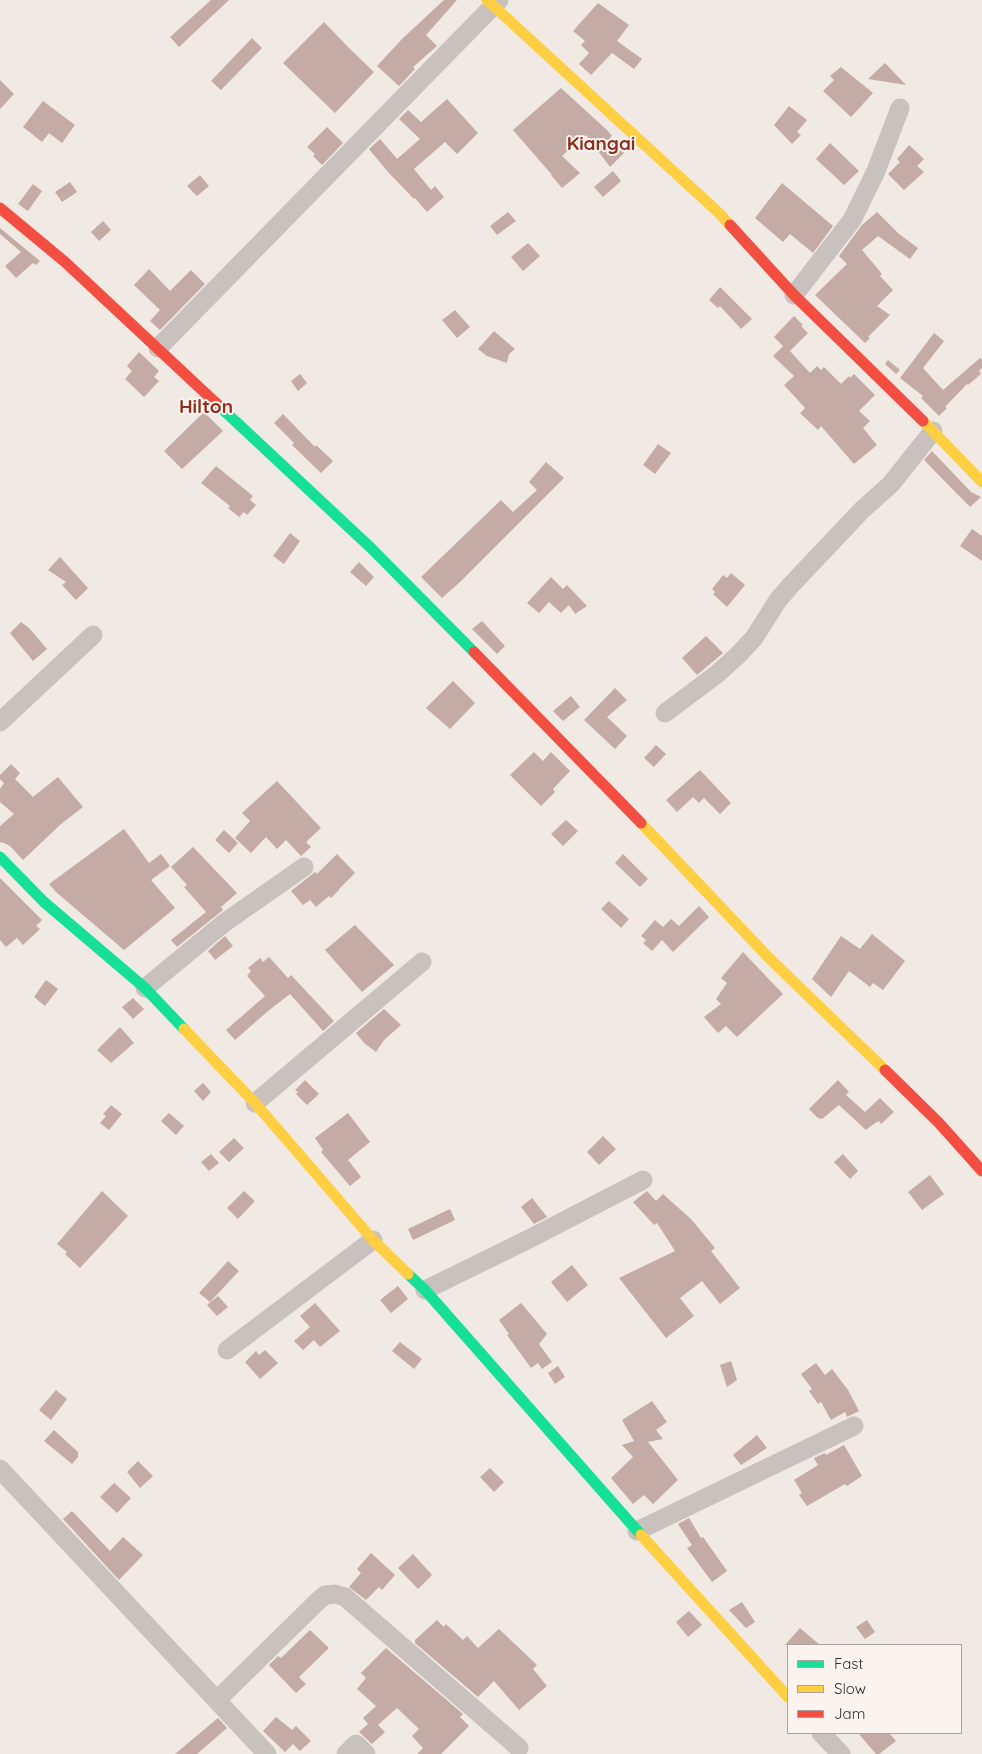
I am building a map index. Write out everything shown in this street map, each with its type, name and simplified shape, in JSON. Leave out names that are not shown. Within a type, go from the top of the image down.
[{"type":"street","points":[[158,348],[493,2],[720,214],[794,295],[933,431],[982,482]]},
{"type":"street","points":[[794,295],[852,220],[876,171],[900,108]]},
{"type":"street","points":[[0,208],[65,262],[371,548],[601,781],[769,958],[939,1123],[982,1171]]},
{"type":"street","points":[[665,713],[717,674],[754,638],[778,600],[862,510],[890,484],[933,431]]},
{"type":"street","points":[[0,722],[93,634]]},
{"type":"street","points":[[0,857],[44,902],[145,988],[255,1103],[373,1240],[426,1290],[637,1531],[787,1696]]},
{"type":"street","points":[[145,988],[224,923],[304,867]]},
{"type":"street","points":[[255,1103],[422,962]]},
{"type":"street","points":[[426,1290],[643,1180]]},
{"type":"street","points":[[226,1350],[373,1240]]},
{"type":"street","points":[[637,1531],[854,1426]]},
{"type":"street","points":[[0,1469],[267,1754]]},
{"type":"street","points":[[217,1700],[318,1600],[325,1595],[335,1594],[345,1597],[519,1748]]},
{"type":"street","points":[[822,1734],[841,1754]]},
{"type":"street","points":[[346,1754],[356,1744],[366,1754]]},
{"type":"building","points":[[211,0],[229,0],[179,47],[170,37]]},
{"type":"building","points":[[444,0],[457,0],[426,35],[437,46],[413,67],[415,69],[399,86],[377,66],[402,39]]},
{"type":"building","points":[[598,3],[629,25],[617,41],[642,59],[634,69],[612,53],[591,75],[579,64],[589,53],[581,45],[585,41],[573,31]]},
{"type":"building","points":[[324,22],[374,72],[335,113],[283,63]]},
{"type":"building","points":[[252,38],[262,48],[221,90],[211,81]]},
{"type":"building","points":[[885,63],[906,85],[868,79]]},
{"type":"building","points":[[841,67],[873,93],[851,117],[823,91],[834,80],[830,76]]},
{"type":"building","points":[[0,80],[14,94],[0,109]]},
{"type":"building","points":[[561,88],[608,131],[612,136],[610,137],[624,153],[610,167],[586,135],[562,156],[580,173],[562,188],[513,130]]},
{"type":"building","points":[[447,99],[478,133],[457,154],[445,142],[414,169],[431,190],[435,186],[444,197],[427,212],[388,172],[369,149],[380,139],[397,159],[420,139],[399,119],[408,110],[421,122]]},
{"type":"building","points":[[43,101],[75,125],[62,143],[49,133],[42,142],[23,127]]},
{"type":"building","points":[[789,106],[807,120],[797,132],[801,135],[792,144],[774,125]]},
{"type":"building","points":[[327,127],[343,143],[322,165],[313,156],[315,154],[307,147]]},
{"type":"building","points":[[830,143],[859,171],[844,185],[816,159]]},
{"type":"building","points":[[909,145],[924,159],[917,166],[924,172],[904,190],[888,174],[900,162],[897,159]]},
{"type":"building","points":[[613,171],[621,181],[603,197],[594,187]]},
{"type":"building","points":[[200,175],[209,186],[197,196],[187,186]]},
{"type":"building","points":[[70,182],[77,192],[62,202],[55,192]]},
{"type":"building","points":[[782,183],[833,226],[813,253],[790,234],[783,242],[755,218]]},
{"type":"building","points":[[33,184],[42,191],[28,211],[18,204]]},
{"type":"building","points":[[508,212],[516,221],[497,235],[490,226]]},
{"type":"building","points":[[877,212],[899,234],[918,248],[910,259],[878,236],[862,250],[882,274],[880,276],[893,290],[877,306],[890,315],[868,337],[870,338],[865,343],[815,295],[847,264],[839,256],[862,225]]},
{"type":"building","points":[[103,221],[111,230],[99,241],[91,232]]},
{"type":"building","points":[[0,228],[40,261],[36,265],[33,263],[16,278],[5,266],[21,252],[0,234]]},
{"type":"building","points":[[528,243],[540,256],[523,271],[511,257]]},
{"type":"building","points":[[149,269],[170,291],[191,270],[205,284],[160,330],[150,321],[160,310],[134,285]]},
{"type":"building","points":[[720,287],[752,319],[741,329],[720,306],[718,308],[709,300]]},
{"type":"building","points":[[455,310],[470,327],[457,338],[442,320]]},
{"type":"building","points":[[794,316],[808,333],[790,351],[810,373],[817,366],[821,370],[824,367],[841,384],[854,374],[875,395],[859,411],[870,421],[863,428],[877,445],[854,464],[821,426],[818,430],[800,413],[805,408],[784,385],[794,376],[773,356],[783,346],[774,337]]},
{"type":"building","points":[[494,331],[515,349],[509,354],[507,363],[487,356],[478,349]]},
{"type":"building","points":[[934,333],[944,341],[923,368],[943,390],[980,358],[982,360],[982,368],[979,371],[981,374],[967,384],[939,416],[921,398],[923,396],[900,378]]},
{"type":"building","points":[[139,352],[159,371],[154,377],[159,381],[144,397],[125,379],[132,371],[127,366]]},
{"type":"building","points":[[888,360],[900,370],[896,374],[885,364]]},
{"type":"building","points":[[300,374],[307,383],[298,391],[291,381]]},
{"type":"building","points":[[204,412],[223,431],[182,469],[164,451]]},
{"type":"building","points":[[283,414],[315,447],[316,445],[333,461],[321,473],[292,445],[294,443],[274,423]]},
{"type":"building","points":[[658,444],[671,453],[655,474],[643,465]]},
{"type":"building","points":[[932,451],[971,492],[981,497],[970,507],[924,460]]},
{"type":"building","points":[[546,462],[564,478],[442,598],[421,577],[501,500],[513,512],[537,490],[529,482]]},
{"type":"building","points":[[216,466],[253,496],[250,500],[256,505],[247,515],[244,512],[239,517],[228,508],[230,506],[201,483]]},
{"type":"building","points":[[972,529],[982,536],[982,561],[960,546]]},
{"type":"building","points":[[290,533],[300,541],[284,564],[273,556]]},
{"type":"building","points":[[60,557],[88,588],[76,600],[62,585],[66,582],[48,570]]},
{"type":"building","points":[[359,562],[374,577],[366,586],[350,572]]},
{"type":"building","points":[[731,573],[745,585],[727,607],[713,594],[715,592],[712,589],[723,575],[727,578]]},
{"type":"building","points":[[551,577],[563,589],[567,585],[587,606],[575,614],[569,605],[561,613],[549,602],[539,613],[527,603]]},
{"type":"building","points":[[482,621],[505,646],[497,654],[472,629]]},
{"type":"building","points":[[21,622],[29,628],[47,649],[33,661],[10,633]]},
{"type":"building","points":[[706,636],[723,653],[697,675],[682,658]]},
{"type":"building","points":[[453,681],[475,703],[450,729],[426,708]]},
{"type":"building","points":[[615,688],[627,700],[607,717],[627,736],[615,749],[584,720]]},
{"type":"building","points":[[571,696],[580,707],[563,721],[553,711]]},
{"type":"building","points":[[656,745],[666,754],[654,767],[644,758]]},
{"type":"building","points":[[534,752],[543,761],[551,752],[570,771],[553,789],[555,792],[541,806],[510,775]]},
{"type":"building","points":[[11,764],[20,773],[15,779],[33,797],[58,777],[83,807],[61,824],[23,860],[10,846],[0,842],[0,826],[14,814],[0,802],[0,789],[4,783],[0,779],[0,775]]},
{"type":"building","points":[[700,770],[731,803],[720,814],[704,798],[699,803],[693,797],[677,812],[666,800]]},
{"type":"building","points":[[277,781],[321,828],[306,842],[311,847],[301,856],[286,840],[277,849],[266,837],[251,853],[235,838],[250,821],[242,813]]},
{"type":"building","points":[[566,820],[578,831],[563,846],[551,834]]},
{"type":"building","points":[[124,829],[149,863],[161,854],[170,866],[151,880],[175,908],[124,950],[49,884]]},
{"type":"building","points":[[224,830],[238,843],[229,853],[215,840]]},
{"type":"building","points":[[193,847],[237,893],[221,907],[223,910],[177,947],[171,940],[206,912],[184,887],[187,885],[171,867]]},
{"type":"building","points":[[337,854],[355,873],[331,898],[329,896],[316,907],[310,900],[303,905],[291,891],[315,872],[317,874]]},
{"type":"building","points":[[623,854],[648,879],[640,887],[615,863]]},
{"type":"building","points":[[0,878],[42,920],[36,926],[40,929],[23,945],[17,938],[6,947],[0,940]]},
{"type":"building","points":[[609,901],[629,919],[621,928],[601,909]]},
{"type":"building","points":[[699,906],[709,917],[673,952],[662,940],[652,951],[643,943],[646,940],[641,936],[655,920],[663,927],[671,919],[679,926]]},
{"type":"building","points":[[355,925],[394,965],[362,992],[325,950]]},
{"type":"building","points":[[872,934],[905,961],[883,990],[873,983],[870,987],[849,971],[831,997],[812,979],[841,936],[860,949]]},
{"type":"building","points":[[225,936],[233,946],[215,960],[208,951]]},
{"type":"building","points":[[743,952],[783,994],[737,1037],[726,1026],[718,1033],[704,1017],[721,1004],[716,999],[727,983],[721,978]]},
{"type":"building","points":[[269,957],[288,978],[291,975],[334,1021],[323,1031],[290,994],[235,1040],[226,1030],[265,996],[247,976],[251,971],[248,968],[260,958],[263,962]]},
{"type":"building","points":[[46,980],[58,989],[45,1006],[34,997]]},
{"type":"building","points":[[133,998],[144,1009],[133,1019],[122,1007]]},
{"type":"building","points":[[384,1009],[401,1025],[384,1040],[376,1052],[364,1043],[356,1033]]},
{"type":"building","points":[[120,1027],[134,1043],[111,1063],[97,1050]]},
{"type":"building","points":[[305,1080],[319,1094],[307,1105],[296,1094],[298,1092],[295,1090]]},
{"type":"building","points":[[838,1080],[849,1092],[846,1095],[865,1112],[880,1098],[894,1112],[881,1124],[879,1121],[866,1130],[839,1105],[822,1119],[818,1118],[809,1109]]},
{"type":"building","points":[[203,1083],[211,1092],[203,1101],[194,1091]]},
{"type":"building","points":[[111,1105],[122,1114],[109,1130],[100,1123],[106,1116],[103,1114]]},
{"type":"building","points":[[169,1113],[184,1126],[176,1135],[161,1121]]},
{"type":"building","points":[[348,1113],[370,1142],[348,1160],[361,1177],[350,1186],[321,1152],[323,1150],[315,1138]]},
{"type":"building","points":[[603,1136],[616,1149],[599,1165],[587,1152]]},
{"type":"building","points":[[234,1138],[244,1148],[229,1162],[219,1152]]},
{"type":"building","points":[[211,1154],[219,1163],[209,1171],[201,1162]]},
{"type":"building","points":[[843,1154],[858,1171],[850,1179],[834,1162]]},
{"type":"building","points":[[930,1175],[944,1194],[922,1210],[908,1192]]},
{"type":"building","points":[[102,1191],[128,1216],[80,1268],[65,1254],[67,1252],[57,1244]]},
{"type":"building","points":[[244,1191],[255,1201],[238,1219],[227,1208]]},
{"type":"building","points":[[647,1191],[656,1201],[663,1194],[691,1219],[715,1248],[711,1251],[740,1288],[720,1304],[702,1281],[680,1298],[694,1316],[666,1338],[619,1278],[675,1251],[657,1223],[654,1225],[633,1202]]},
{"type":"building","points":[[532,1198],[547,1217],[534,1224],[521,1207]]},
{"type":"building","points":[[450,1209],[455,1220],[413,1240],[408,1229]]},
{"type":"building","points":[[228,1261],[239,1271],[210,1302],[199,1293]]},
{"type":"building","points":[[572,1265],[588,1285],[567,1302],[551,1282]]},
{"type":"building","points":[[398,1286],[408,1299],[391,1313],[380,1300]]},
{"type":"building","points":[[218,1296],[228,1307],[217,1316],[207,1305]]},
{"type":"building","points":[[315,1303],[340,1331],[320,1347],[314,1340],[303,1350],[294,1341],[310,1327],[300,1316]]},
{"type":"building","points":[[521,1303],[547,1334],[539,1344],[552,1362],[542,1369],[538,1363],[531,1368],[507,1335],[509,1334],[499,1320]]},
{"type":"building","points":[[400,1342],[422,1359],[414,1369],[392,1351]]},
{"type":"building","points":[[265,1350],[278,1363],[260,1379],[245,1362],[256,1351],[259,1355]]},
{"type":"building","points":[[731,1361],[737,1380],[727,1387],[720,1365]]},
{"type":"building","points":[[816,1363],[825,1375],[832,1369],[848,1390],[859,1411],[847,1417],[845,1412],[831,1420],[821,1402],[818,1404],[809,1391],[812,1389],[801,1374]]},
{"type":"building","points":[[558,1366],[565,1377],[555,1384],[548,1373]]},
{"type":"building","points":[[56,1390],[67,1399],[51,1420],[39,1410]]},
{"type":"building","points":[[652,1401],[667,1422],[656,1430],[663,1439],[648,1442],[678,1480],[653,1504],[644,1495],[633,1504],[611,1478],[633,1457],[622,1445],[634,1441],[622,1420]]},
{"type":"building","points":[[54,1430],[78,1452],[78,1457],[72,1464],[44,1441]]},
{"type":"building","points":[[757,1435],[767,1448],[741,1465],[733,1455]]},
{"type":"building","points":[[844,1445],[862,1476],[847,1486],[845,1484],[807,1506],[799,1495],[802,1493],[794,1480],[818,1465],[814,1458],[825,1453],[826,1455]]},
{"type":"building","points":[[138,1461],[153,1476],[140,1488],[127,1472]]},
{"type":"building","points":[[490,1468],[504,1482],[494,1492],[480,1477]]},
{"type":"building","points":[[114,1483],[131,1498],[117,1513],[100,1497]]},
{"type":"building","points":[[72,1511],[110,1551],[123,1537],[143,1555],[119,1580],[63,1519]]},
{"type":"building","points":[[689,1518],[701,1538],[703,1537],[727,1571],[712,1582],[687,1548],[692,1545],[678,1524]]},
{"type":"building","points":[[371,1553],[395,1575],[382,1590],[379,1587],[366,1600],[349,1587],[361,1573],[357,1569]]},
{"type":"building","points":[[413,1554],[432,1575],[418,1589],[398,1568]]},
{"type":"building","points":[[742,1602],[755,1622],[746,1628],[729,1610]]},
{"type":"building","points":[[689,1611],[702,1625],[688,1637],[676,1622]]},
{"type":"building","points":[[437,1620],[444,1627],[446,1624],[463,1640],[467,1636],[478,1648],[499,1629],[537,1665],[533,1669],[547,1686],[519,1710],[494,1681],[478,1697],[415,1643],[415,1640]]},
{"type":"building","points":[[867,1620],[875,1632],[865,1639],[856,1627]]},
{"type":"building","points":[[800,1628],[819,1644],[787,1644],[785,1645]]},
{"type":"building","points":[[310,1630],[329,1648],[299,1677],[306,1684],[296,1693],[269,1665],[278,1656],[281,1658]]},
{"type":"building","points":[[386,1648],[463,1714],[460,1717],[469,1726],[441,1754],[417,1754],[423,1748],[412,1736],[419,1729],[397,1708],[378,1725],[385,1732],[372,1744],[359,1732],[368,1724],[363,1718],[376,1706],[357,1689],[366,1678],[361,1673]]},
{"type":"building","points":[[276,1717],[292,1730],[296,1726],[311,1741],[300,1751],[293,1744],[285,1752],[263,1731]]},
{"type":"building","points":[[218,1718],[227,1728],[197,1754],[175,1754]]},
{"type":"building","points":[[859,1734],[890,1734],[896,1741],[879,1754],[876,1754]]},
{"type":"traffic: fast","points":[[217,404],[371,548],[474,652]]},
{"type":"traffic: fast","points":[[0,857],[44,902],[145,988],[184,1029]]},
{"type":"traffic: fast","points":[[408,1274],[425,1290],[641,1535]]},
{"type":"traffic: slow","points":[[487,0],[730,225]]},
{"type":"traffic: slow","points":[[923,421],[982,482]]},
{"type":"traffic: slow","points":[[641,823],[769,958],[885,1070]]},
{"type":"traffic: slow","points":[[184,1029],[255,1103],[373,1240],[408,1274]]},
{"type":"traffic: slow","points":[[641,1535],[787,1696]]},
{"type":"traffic: jam","points":[[0,208],[65,262],[217,404]]},
{"type":"traffic: jam","points":[[730,225],[794,295],[923,421]]},
{"type":"traffic: jam","points":[[474,652],[641,823]]},
{"type":"traffic: jam","points":[[885,1070],[939,1123],[982,1171]]},
{"type":"district","name":"Kiangai","points":[[601,144]]},
{"type":"district","name":"Hilton","points":[[206,407]]}]
